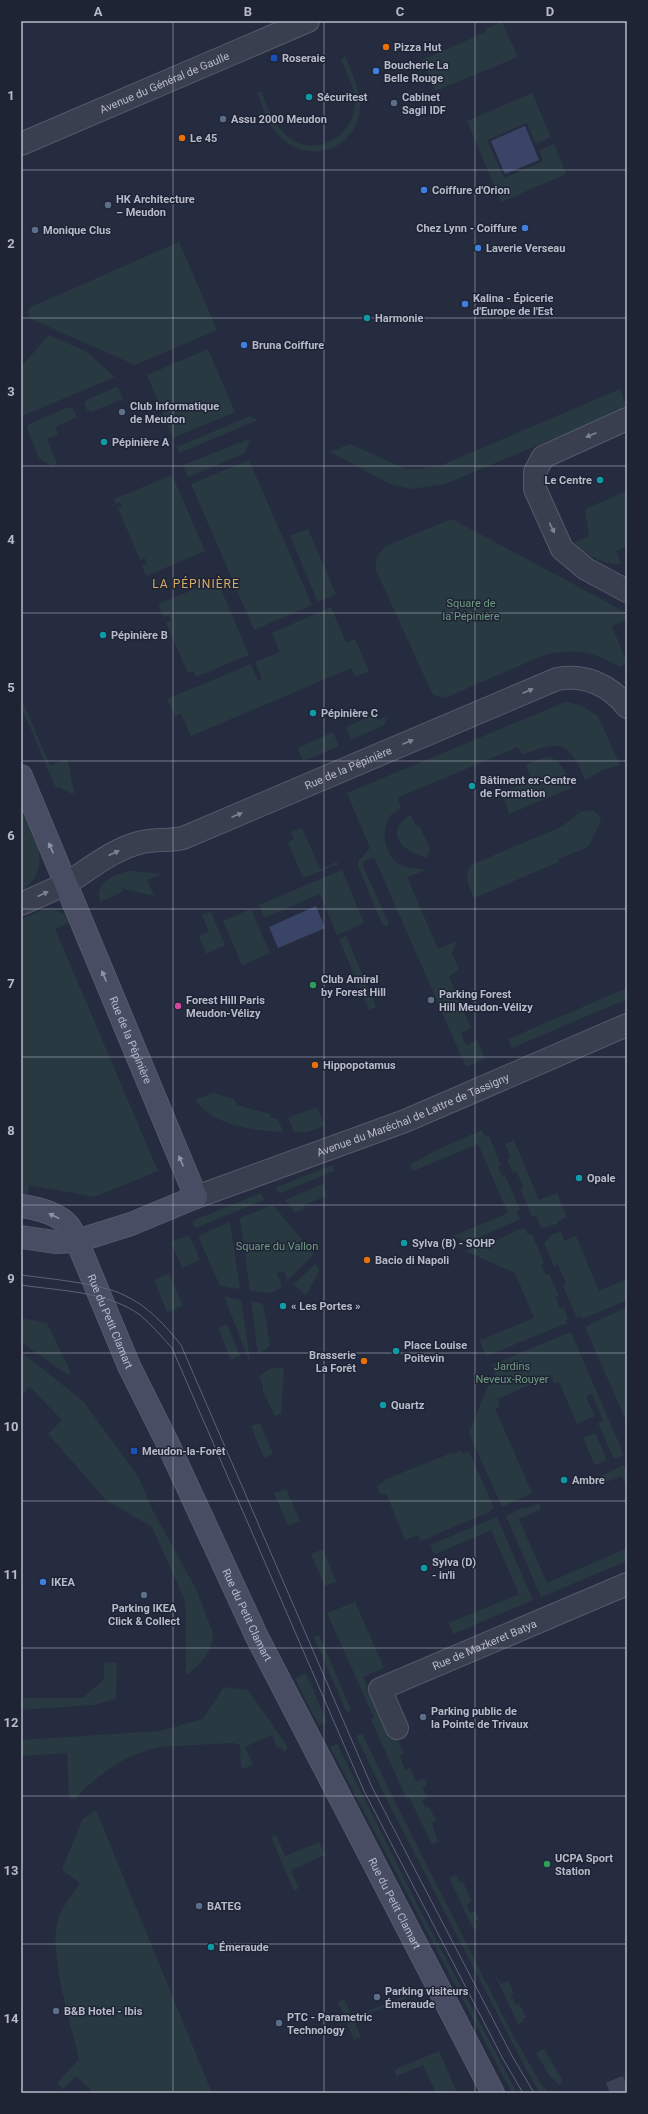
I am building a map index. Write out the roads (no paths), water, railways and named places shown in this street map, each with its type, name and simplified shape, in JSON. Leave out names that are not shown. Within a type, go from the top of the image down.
[{"type":"main road","name":"Rue de la Pépinière","points":[[21,776],[196,1197]]},
{"type":"main road","points":[[21,1237],[55,1242],[77,1241],[131,1224],[196,1197]]},
{"type":"main road","name":"Rue du Petit Clamart","points":[[21,1206],[35,1208],[68,1224],[77,1241],[129,1366],[167,1442],[257,1637],[493,2093]]},
{"type":"street","name":"Avenue du Général de Gaulle","points":[[21,144],[308,21]]},
{"type":"street","points":[[627,420],[544,457],[535,472],[535,489],[562,549],[586,569],[627,592]]},
{"type":"street","name":"Rue de la Pépinière","points":[[66,884],[98,861],[125,848],[142,842],[183,838],[557,679],[572,676],[585,678],[602,684],[627,707]]},
{"type":"street","points":[[21,904],[66,884]]},
{"type":"street","name":"Avenue du Maréchal de Lattre de Tassigny","points":[[196,1197],[405,1121],[627,1025]]},
{"type":"street","name":"Rue de Mazkeret Batya","points":[[397,1728],[380,1688],[627,1584]]},
{"type":"water","points":[[525,126],[539,160],[505,174],[491,141]]},
{"type":"water","points":[[316,906],[325,928],[278,948],[269,927]]},
{"type":"tunnel","points":[[610,2093],[627,2086]]},
{"type":"tram line","points":[[21,1275],[88,1284],[124,1295],[133,1299],[156,1317],[181,1345],[372,1787],[511,2054],[534,2093]]},
{"type":"tram line","points":[[21,1285],[83,1293],[113,1301],[140,1315],[172,1348],[364,1791],[503,2059],[523,2093]]},
{"type":"place","name":"Pizza Hut","points":[[386,47]]},
{"type":"place","name":"Roseraie","points":[[274,58]]},
{"type":"place","name":"Boucherie La Belle Rouge","points":[[376,71]]},
{"type":"place","name":"Sécuritest","points":[[309,97]]},
{"type":"place","name":"Cabinet Sagil IDF","points":[[394,103]]},
{"type":"place","name":"Assu 2000 Meudon","points":[[223,119]]},
{"type":"place","name":"Le 45","points":[[182,138]]},
{"type":"place","name":"Coiffure d'Orion","points":[[424,190]]},
{"type":"place","name":"HK Architecture – Meudon","points":[[108,205]]},
{"type":"place","name":"Chez Lynn - Coiffure","points":[[525,228]]},
{"type":"place","name":"Monique Clus","points":[[35,230]]},
{"type":"place","name":"Laverie Verseau","points":[[478,248]]},
{"type":"place","name":"Kalina - Épicerie d'Europe de l'Est","points":[[465,304]]},
{"type":"place","name":"Harmonie","points":[[367,318]]},
{"type":"place","name":"Bruna Coiffure","points":[[244,345]]},
{"type":"place","name":"Club Informatique de Meudon","points":[[122,412]]},
{"type":"place","name":"Pépinière A","points":[[104,442]]},
{"type":"place","name":"Le Centre","points":[[600,480]]},
{"type":"place","name":"Pépinière B","points":[[103,635]]},
{"type":"place","name":"Pépinière C","points":[[313,713]]},
{"type":"place","name":"Bâtiment ex-Centre de Formation","points":[[472,786]]},
{"type":"place","name":"Club Amiral by Forest Hill","points":[[313,985]]},
{"type":"place","name":"Parking Forest Hill Meudon-Vélizy","points":[[431,1000]]},
{"type":"place","name":"Forest Hill Paris Meudon-Vélizy","points":[[178,1006]]},
{"type":"place","name":"Hippopotamus","points":[[315,1065]]},
{"type":"place","name":"Opale","points":[[579,1178]]},
{"type":"place","name":"Sylva (B) - SOHP","points":[[404,1243]]},
{"type":"place","name":"Bacio di Napoli","points":[[367,1260]]},
{"type":"place","name":"« Les Portes »","points":[[283,1306]]},
{"type":"place","name":"Place Louise Poitevin","points":[[396,1351]]},
{"type":"place","name":"Brasserie La Forêt","points":[[364,1361]]},
{"type":"place","name":"Quartz","points":[[383,1405]]},
{"type":"place","name":"Meudon-la-Forêt","points":[[134,1451]]},
{"type":"place","name":"Ambre","points":[[564,1480]]},
{"type":"place","name":"Sylva (D) - in'li","points":[[424,1568]]},
{"type":"place","name":"IKEA","points":[[43,1582]]},
{"type":"place","name":"Parking IKEA Click & Collect","points":[[144,1595]]},
{"type":"place","name":"Parking public de la Pointe de Trivaux","points":[[423,1717]]},
{"type":"place","name":"UCPA Sport Station","points":[[547,1864]]},
{"type":"place","name":"BATEG","points":[[199,1906]]},
{"type":"place","name":"Émeraude","points":[[211,1947]]},
{"type":"place","name":"Parking visiteurs Émeraude","points":[[377,1997]]},
{"type":"place","name":"B&B Hotel - Ibis","points":[[56,2011]]},
{"type":"place","name":"PTC - Parametric Technology","points":[[279,2023]]},
{"type":"district","name":"LA PÉPINIÈRE","points":[[196,584]]},
{"type":"park label","name":"Square de la Pépinière","points":[[471,609]]},
{"type":"park label","name":"Square du Vallon","points":[[277,1246]]},
{"type":"park label","name":"Jardins Neveux-Rouyer","points":[[512,1372]]}]
